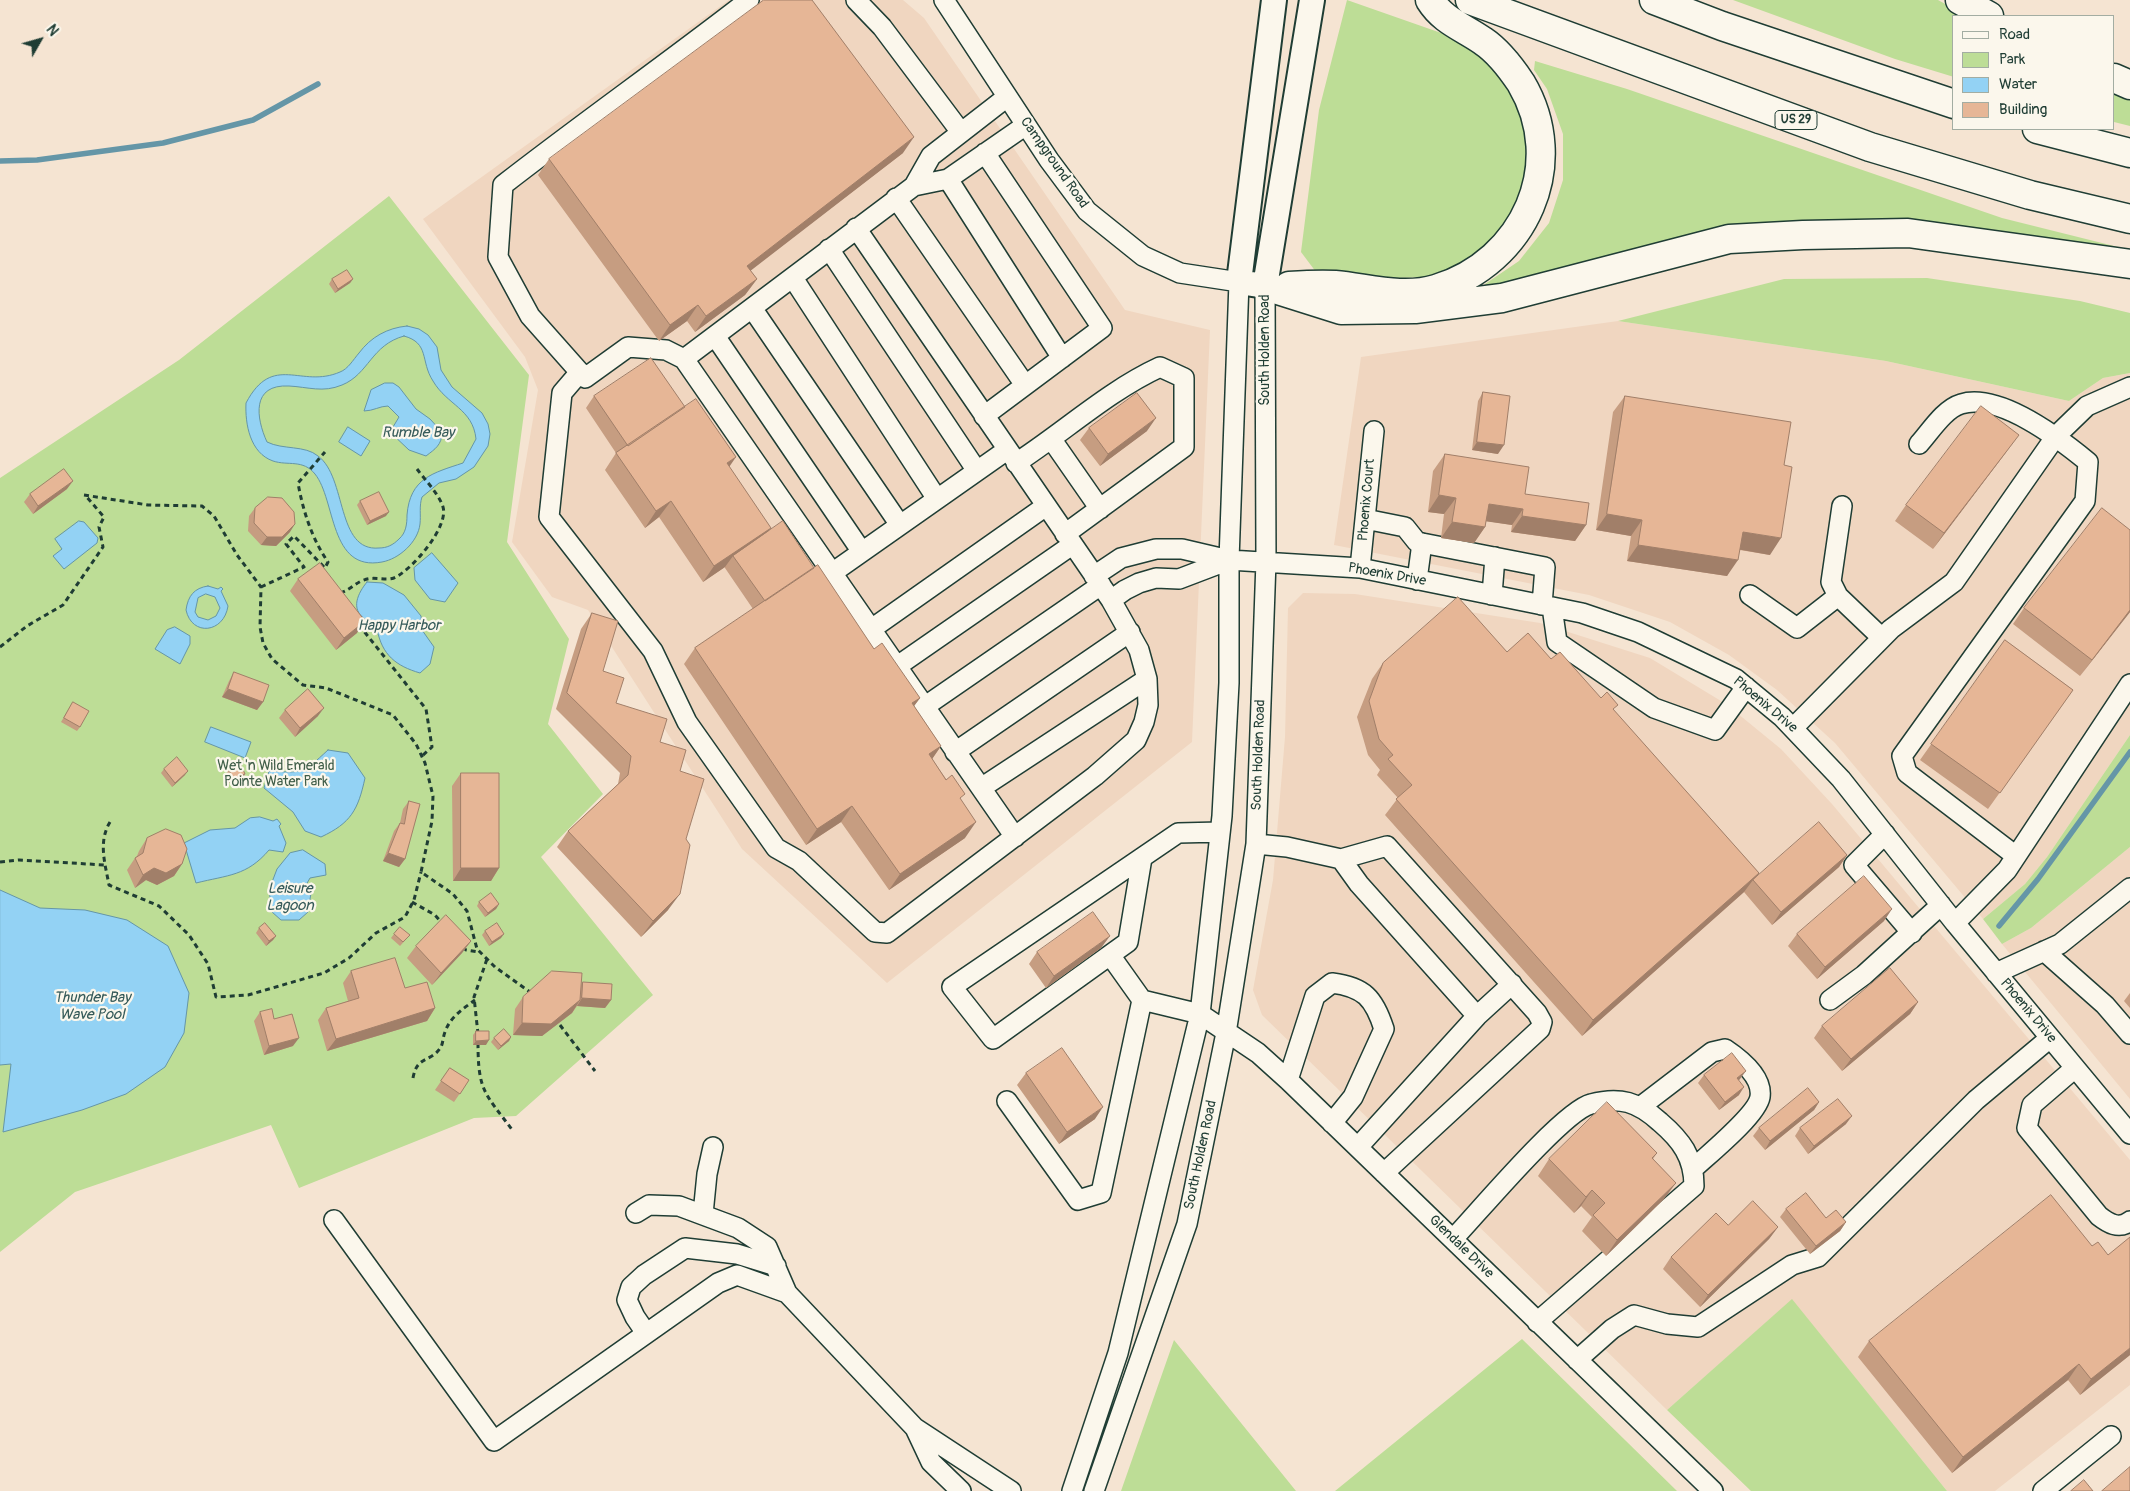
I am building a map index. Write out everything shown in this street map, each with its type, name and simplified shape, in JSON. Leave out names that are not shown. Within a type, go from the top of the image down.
[{"type":"highway","points":[[1252,284],[1334,285],[1407,293],[1436,289],[1485,265],[1507,243],[1522,223],[1539,181],[1542,138],[1531,104],[1520,83],[1506,63],[1486,42],[1439,14],[1430,0]]},
{"type":"highway","name":"US 29","points":[[1470,0],[1870,147],[2030,195],[2130,219]]},
{"type":"highway","points":[[1654,0],[1722,26],[1952,103]]},
{"type":"highway","points":[[1960,0],[1987,15]]},
{"type":"highway","points":[[2115,78],[2130,86]]},
{"type":"highway","points":[[2041,130],[2130,153]]},
{"type":"highway","points":[[1252,284],[1341,310],[1415,309],[1502,298],[1729,239],[1908,233],[2130,264]]},
{"type":"main road","name":"South Holden Road","points":[[1252,284],[1274,2]]},
{"type":"main road","name":"South Holden Road","points":[[1252,284],[1310,9]]},
{"type":"street","points":[[749,0],[690,46],[596,112],[503,185],[498,257],[530,316],[585,378],[628,347],[666,350],[684,359],[1015,837]]},
{"type":"street","points":[[856,0],[882,27],[960,131]]},
{"type":"street","name":"Campground Road","points":[[944,0],[1007,97],[1086,211],[1143,256],[1180,273],[1252,284]]},
{"type":"street","points":[[914,186],[931,156],[960,131],[1007,97]]},
{"type":"street","points":[[684,359],[896,198],[914,186],[948,179],[1026,125]]},
{"type":"street","points":[[984,416],[1102,328],[985,153]]},
{"type":"street","points":[[948,179],[1062,358]]},
{"type":"street","points":[[896,198],[1026,385]]},
{"type":"street","points":[[580,372],[562,393],[549,517],[653,651],[687,722],[776,848],[799,861],[875,932],[887,933],[1095,776],[1136,740],[1144,722],[1148,705],[1147,679],[1139,650],[1102,587],[856,228]]},
{"type":"street","points":[[829,249],[977,471]]},
{"type":"street","points":[[793,278],[937,499]]},
{"type":"street","name":"South Holden Road","points":[[1072,1491],[1118,1353],[1200,1014],[1220,832],[1229,683],[1229,560],[1252,284]]},
{"type":"street","name":"South Holden Road","points":[[1094,1491],[1187,1224],[1226,1033],[1256,844],[1266,562],[1252,284]]},
{"type":"street","points":[[752,308],[900,526]]},
{"type":"street","points":[[716,336],[862,552]]},
{"type":"street","points":[[832,573],[977,471],[1052,440],[1132,379],[1160,367],[1184,378],[1184,446],[1100,508],[1069,539],[896,667]]},
{"type":"street","points":[[1793,728],[1882,638],[1954,582],[2056,436],[2087,406],[2130,387]]},
{"type":"street","points":[[1919,444],[1945,415],[1960,404],[1978,402],[2002,409],[2056,436],[2088,462],[2085,501],[1902,756],[1906,773],[2016,856]]},
{"type":"street","name":"Phoenix Court","points":[[1360,568],[1374,431]]},
{"type":"street","points":[[1052,440],[1100,508]]},
{"type":"street","points":[[870,630],[1046,506]]},
{"type":"street","points":[[1842,506],[1831,582],[1838,596],[1882,638]]},
{"type":"street","points":[[1365,519],[1405,526],[1417,542],[1545,567],[1547,606],[1557,642],[1654,708],[1715,730],[1746,687]]},
{"type":"street","points":[[1417,580],[1422,543]]},
{"type":"street","points":[[924,707],[1102,587],[1121,558],[1156,549],[1182,549],[1229,560]]},
{"type":"street","points":[[1492,595],[1495,557]]},
{"type":"street","points":[[1102,587],[1125,590],[1156,578],[1179,579],[1229,560]]},
{"type":"street","name":"Phoenix Drive","points":[[1229,560],[1360,568],[1582,612],[1638,632],[1736,679],[1793,728],[1841,779],[1955,923],[2130,1134]]},
{"type":"street","points":[[1750,595],[1797,628],[1838,596]]},
{"type":"street","points":[[955,752],[1130,632]]},
{"type":"street","points":[[981,788],[1147,679]]},
{"type":"street","points":[[1955,923],[2006,870],[2130,684]]},
{"type":"street","points":[[1142,858],[1128,942],[993,1039],[952,987],[1178,833],[1220,832]]},
{"type":"street","points":[[1885,834],[1854,865],[1912,933]]},
{"type":"street","points":[[1256,844],[1287,847],[1341,858],[1387,846],[1512,984],[1537,1013],[1542,1022],[1540,1029],[1384,1173]]},
{"type":"street","points":[[1341,858],[1359,884],[1477,1016]]},
{"type":"street","points":[[1996,973],[2060,944],[2130,888]]},
{"type":"street","points":[[1830,1000],[1864,975],[1941,905]]},
{"type":"street","points":[[2044,951],[2105,1005],[2130,1034]]},
{"type":"street","points":[[1110,955],[1142,1000],[1200,1014]]},
{"type":"street","points":[[1288,1080],[1314,996],[1332,982],[1354,986],[1377,1007],[1384,1029],[1353,1097],[1332,1123]]},
{"type":"street","points":[[1358,1147],[1477,1016],[1512,984]]},
{"type":"street","points":[[1007,1101],[1078,1200],[1101,1193],[1142,1000]]},
{"type":"street","name":"Glendale Drive","points":[[1200,1014],[1258,1053],[1288,1080],[1713,1491]]},
{"type":"street","points":[[1577,1360],[1612,1329],[1634,1315],[1667,1324],[1698,1327],[1792,1264],[1818,1256],[1976,1100],[2050,1038]]},
{"type":"street","points":[[1640,1107],[1712,1052],[1725,1049],[1738,1057],[1758,1082],[1761,1096],[1758,1104],[1750,1115],[1694,1168]]},
{"type":"street","points":[[2075,1068],[2032,1105],[2027,1128],[2098,1216],[2111,1225],[2126,1224],[2130,1221]]},
{"type":"street","points":[[1453,1240],[1569,1117],[1589,1104],[1623,1100],[1647,1110],[1679,1137],[1694,1168],[1694,1186],[1537,1322]]},
{"type":"street","points":[[703,1214],[713,1147]]},
{"type":"street","points":[[636,1214],[650,1205],[680,1206],[738,1228],[767,1247],[787,1293],[915,1428],[1011,1491]]},
{"type":"street","points":[[334,1220],[494,1441],[718,1283],[737,1275],[787,1293]]},
{"type":"street","points":[[646,1333],[635,1317],[627,1300],[631,1287],[644,1275],[685,1248],[737,1254],[776,1266]]},
{"type":"street","points":[[915,1428],[931,1462],[961,1491]]},
{"type":"street","points":[[2043,1491],[2110,1436]]},
{"type":"path","points":[[261,587],[304,567],[286,544],[294,536],[325,568],[328,562],[318,547],[301,501],[298,483],[324,452]]},
{"type":"path","points":[[334,594],[351,590],[364,580],[394,578],[410,567],[424,551],[442,523],[443,505],[417,469]]},
{"type":"path","points":[[0,647],[27,626],[62,605],[103,547],[99,527],[104,517],[84,495],[148,504],[202,506],[214,516],[237,555],[261,587],[260,627],[263,643],[272,659],[303,685],[326,688],[393,715],[416,744],[422,756],[433,796],[432,821],[421,872],[412,902],[405,917],[376,933],[348,958],[324,973],[248,995],[216,997],[208,964],[190,935],[159,906],[109,884],[105,865],[103,834],[110,822]]},
{"type":"path","points":[[352,617],[426,708],[432,746],[422,756]]},
{"type":"path","points":[[0,862],[19,860],[105,865]]},
{"type":"path","points":[[421,872],[453,894],[467,910],[477,949],[480,953],[530,992]]},
{"type":"path","points":[[412,902],[435,915],[445,926]]},
{"type":"path","points":[[461,944],[466,950],[480,953]]},
{"type":"path","points":[[487,959],[475,1000],[478,1016],[478,1069],[482,1088],[513,1131]]},
{"type":"path","points":[[413,1078],[415,1068],[420,1061],[435,1053],[441,1046],[452,1019],[475,1000]]},
{"type":"path","points":[[560,1026],[595,1071]]},
{"type":"shaded area","points":[[729,0],[903,0],[924,18],[1125,310],[1210,330],[1192,742],[887,983],[742,849],[588,610],[552,597],[512,542],[538,390],[525,357],[423,219]]},
{"type":"shaded area","points":[[1618,321],[1886,361],[2069,401],[2103,378],[2130,373],[2130,735],[2047,857],[2025,884],[1983,919],[1835,743],[1777,690],[1729,655],[1670,622],[1589,595],[1334,545],[1361,357]]},
{"type":"shaded area","points":[[1303,593],[1355,594],[1540,623],[1650,658],[1726,704],[1781,749],[1832,804],[2130,1160],[2130,1385],[1995,1491],[1947,1491],[1792,1300],[1667,1410],[1262,1015],[1253,990],[1273,880],[1285,737],[1288,608]]},
{"type":"shaded area","points":[[2130,847],[2130,1099],[2002,944],[2031,928]]},
{"type":"green space","points":[[1347,0],[1464,41],[1494,67],[1522,111],[1530,156],[1524,199],[1501,236],[1469,262],[1431,277],[1394,278],[1316,272],[1301,252],[1319,110]]},
{"type":"green space","points":[[1733,0],[1938,0],[1965,15],[1952,15],[1952,76],[1895,59]]},
{"type":"green space","points":[[1535,61],[1627,89],[2002,218],[2130,250],[2130,255],[1883,221],[1487,291],[1485,284],[1519,261],[1549,223],[1563,180],[1563,134],[1547,89],[1534,70]]},
{"type":"green space","points":[[2115,92],[2130,98],[2130,126],[2115,122]]},
{"type":"green space","name":"Wet 'n Wild Emerald Pointe Water Park","points":[[389,196],[529,375],[507,542],[569,639],[548,724],[603,794],[541,857],[653,995],[516,1116],[474,1118],[299,1188],[271,1125],[75,1192],[0,1252],[0,478],[179,360]]},
{"type":"green space","points":[[1927,278],[2080,301],[2130,313],[2130,373],[2103,378],[2069,401],[1886,361],[1618,321],[1784,279]]},
{"type":"green space","points":[[2130,735],[2130,847],[2031,928],[2002,944],[1983,919],[2025,884],[2047,857]]},
{"type":"green space","points":[[1792,1299],[1947,1491],[1751,1491],[1667,1410]]},
{"type":"green space","points":[[1522,1339],[1677,1491],[1335,1491]]},
{"type":"green space","points":[[1174,1340],[1296,1491],[1121,1491]]},
{"type":"water","points":[[407,326],[419,329],[428,335],[437,347],[441,370],[452,387],[482,413],[488,424],[490,434],[488,446],[474,467],[456,479],[439,483],[422,497],[418,531],[407,549],[395,557],[382,562],[365,562],[352,556],[343,545],[336,532],[322,486],[315,474],[305,466],[273,461],[259,452],[250,437],[246,403],[256,388],[267,379],[277,375],[313,377],[326,376],[343,371],[374,338],[386,331]],"holes":[[[404,336],[412,339],[421,348],[433,381],[445,396],[465,414],[474,429],[476,439],[463,463],[433,474],[418,485],[409,503],[406,528],[399,539],[385,547],[365,546],[355,538],[348,526],[334,480],[327,466],[318,456],[307,450],[267,442],[260,423],[260,404],[262,397],[268,391],[277,387],[328,389],[342,385],[358,374],[384,346],[393,340]]]},
{"type":"water","name":"Rumble Bay","points":[[385,383],[393,383],[399,387],[416,409],[430,419],[442,432],[442,436],[435,449],[426,456],[409,450],[390,432],[399,417],[388,406],[364,411],[371,390]]},
{"type":"water","points":[[348,427],[370,441],[361,456],[339,442]]},
{"type":"water","points":[[79,521],[84,522],[98,538],[97,543],[64,569],[53,556],[62,549],[55,539]]},
{"type":"water","points":[[432,553],[458,583],[445,602],[430,599],[415,580],[414,568]]},
{"type":"water","name":"Happy Harbor","points":[[367,582],[383,583],[404,595],[421,616],[422,630],[434,647],[430,664],[420,673],[404,667],[391,658],[382,646],[377,629],[360,615],[357,606],[358,596]]},
{"type":"water","points":[[208,586],[218,589],[221,587],[223,589],[221,591],[228,606],[221,622],[215,626],[201,628],[189,619],[186,610],[192,594]],"holes":[[[206,594],[215,597],[220,608],[216,616],[208,620],[198,617],[195,612],[198,598]]]},
{"type":"water","points":[[175,627],[190,636],[190,644],[180,664],[155,649],[167,630]]},
{"type":"water","points":[[211,727],[251,742],[245,758],[205,742]]},
{"type":"water","points":[[328,750],[348,753],[365,778],[352,814],[340,826],[321,837],[305,831],[293,812],[264,788],[269,771],[296,772],[302,770],[313,764]]},
{"type":"water","points":[[260,817],[273,821],[277,819],[281,824],[279,826],[286,843],[283,852],[269,850],[261,859],[245,870],[196,883],[184,843],[210,830],[235,828],[250,818]]},
{"type":"water","name":"Leisure Lagoon","points":[[303,850],[325,864],[326,875],[310,878],[306,885],[311,893],[308,912],[299,920],[281,920],[272,912],[269,890],[277,869],[290,853]]},
{"type":"water","name":"Thunder Bay Wave Pool","points":[[0,890],[40,908],[85,910],[127,920],[168,946],[189,993],[184,1033],[165,1067],[126,1094],[82,1110],[3,1132],[11,1064],[0,1065]]},
{"type":"building","points":[[764,0],[812,0],[914,137],[747,266],[757,279],[706,316],[698,305],[670,325],[549,159]]},
{"type":"building","points":[[347,270],[353,279],[338,289],[332,279]]},
{"type":"building","points":[[651,358],[685,407],[628,446],[594,396]]},
{"type":"building","points":[[1483,392],[1510,396],[1504,445],[1477,442]]},
{"type":"building","points":[[1137,393],[1156,418],[1108,454],[1089,428]]},
{"type":"building","points":[[1625,396],[1791,422],[1784,465],[1792,467],[1781,538],[1743,532],[1738,560],[1638,545],[1642,520],[1607,514]]},
{"type":"building","points":[[696,399],[736,457],[727,463],[771,528],[714,566],[671,501],[656,511],[616,453]]},
{"type":"building","points":[[1981,406],[2019,435],[1944,533],[1906,505]]},
{"type":"building","points":[[1445,454],[1529,467],[1525,494],[1589,503],[1586,525],[1522,516],[1523,509],[1489,504],[1485,527],[1452,522],[1456,498],[1439,495]]},
{"type":"building","points":[[64,469],[73,481],[38,506],[30,494]]},
{"type":"building","points":[[379,492],[389,512],[370,521],[360,501]]},
{"type":"building","points":[[268,497],[282,498],[294,512],[295,524],[282,537],[267,537],[254,523],[255,508]]},
{"type":"building","points":[[2102,508],[2130,530],[2130,610],[2092,660],[2024,608]]},
{"type":"building","points":[[783,521],[814,568],[765,601],[733,556]]},
{"type":"building","points":[[320,563],[365,621],[344,638],[298,579]]},
{"type":"building","points":[[818,565],[874,649],[882,643],[920,698],[912,703],[941,746],[929,754],[946,780],[952,775],[965,794],[960,798],[976,822],[900,874],[852,806],[817,829],[695,648]]},
{"type":"building","points":[[1458,597],[1507,652],[1528,633],[1551,659],[1560,652],[1601,698],[1607,692],[1618,705],[1613,709],[1759,873],[1593,1020],[1396,799],[1412,785],[1388,759],[1393,755],[1379,739],[1369,701],[1383,663]]},
{"type":"building","points":[[592,613],[618,621],[603,671],[624,678],[616,703],[667,719],[660,742],[686,750],[680,771],[704,779],[686,839],[690,845],[680,894],[653,921],[568,831],[628,775],[631,756],[567,693]]},
{"type":"building","points":[[2005,640],[2073,690],[2000,793],[1931,744]]},
{"type":"building","points":[[234,672],[269,685],[263,702],[228,689]]},
{"type":"building","points":[[308,689],[324,708],[300,728],[285,710]]},
{"type":"building","points":[[73,702],[89,711],[80,727],[64,718]]},
{"type":"building","points":[[177,757],[188,771],[175,783],[164,769]]},
{"type":"building","points":[[241,765],[245,774],[232,779],[229,769]]},
{"type":"building","points":[[461,773],[499,773],[499,868],[461,868]]},
{"type":"building","points":[[409,801],[420,804],[405,859],[388,853],[400,823],[404,824]]},
{"type":"building","points":[[1819,822],[1847,855],[1781,912],[1753,880]]},
{"type":"building","points":[[166,829],[181,835],[187,849],[182,864],[166,873],[154,868],[143,875],[135,858],[143,853],[147,838]]},
{"type":"building","points":[[1864,876],[1892,909],[1825,967],[1797,934]]},
{"type":"building","points":[[491,893],[499,904],[488,913],[479,902]]},
{"type":"building","points":[[1093,912],[1110,936],[1054,976],[1037,952]]},
{"type":"building","points":[[446,915],[471,941],[441,973],[416,946]]},
{"type":"building","points":[[265,923],[276,936],[269,941],[259,928]]},
{"type":"building","points":[[497,923],[504,934],[492,942],[485,931]]},
{"type":"building","points":[[400,927],[410,935],[403,942],[394,934]]},
{"type":"building","points":[[395,958],[405,988],[427,982],[435,1008],[336,1039],[326,1008],[359,998],[351,971]]},
{"type":"building","points":[[1890,968],[1918,1002],[1851,1059],[1822,1026]]},
{"type":"building","points":[[552,971],[582,973],[580,1000],[551,1024],[522,1023],[523,997]]},
{"type":"building","points":[[583,982],[612,984],[611,1000],[582,998]]},
{"type":"building","points":[[272,1009],[274,1019],[292,1014],[299,1038],[269,1046],[260,1012]]},
{"type":"building","points":[[504,1029],[511,1037],[501,1046],[494,1038]]},
{"type":"building","points":[[476,1031],[489,1031],[489,1040],[476,1041]]},
{"type":"building","points":[[1062,1048],[1103,1107],[1067,1132],[1026,1073]]},
{"type":"building","points":[[1732,1053],[1746,1071],[1737,1078],[1744,1087],[1725,1102],[1704,1075]]},
{"type":"building","points":[[450,1068],[469,1080],[460,1094],[441,1081]]},
{"type":"building","points":[[1808,1088],[1819,1102],[1770,1141],[1759,1128]]},
{"type":"building","points":[[1838,1099],[1852,1116],[1814,1146],[1800,1128]]},
{"type":"building","points":[[1607,1102],[1657,1153],[1652,1158],[1676,1183],[1617,1240],[1593,1215],[1605,1203],[1592,1190],[1586,1197],[1549,1159]]},
{"type":"building","points":[[1806,1193],[1826,1218],[1836,1210],[1846,1222],[1816,1246],[1786,1209]]},
{"type":"building","points":[[2051,1195],[2092,1246],[2098,1242],[2108,1255],[2130,1237],[2130,1348],[2091,1379],[2079,1364],[1963,1457],[1869,1341]]},
{"type":"building","points":[[1753,1201],[1778,1227],[1708,1295],[1671,1257],[1716,1213],[1728,1225]]},
{"type":"building","points":[[2130,1467],[2130,1491],[2102,1491]]},
{"type":"building","points":[[2084,1480],[2093,1491],[2071,1491]]},
{"type":"waterway","points":[[0,161],[37,160],[163,143],[253,120],[318,84]]},
{"type":"waterway","points":[[1999,926],[2038,879],[2130,752]]}]
